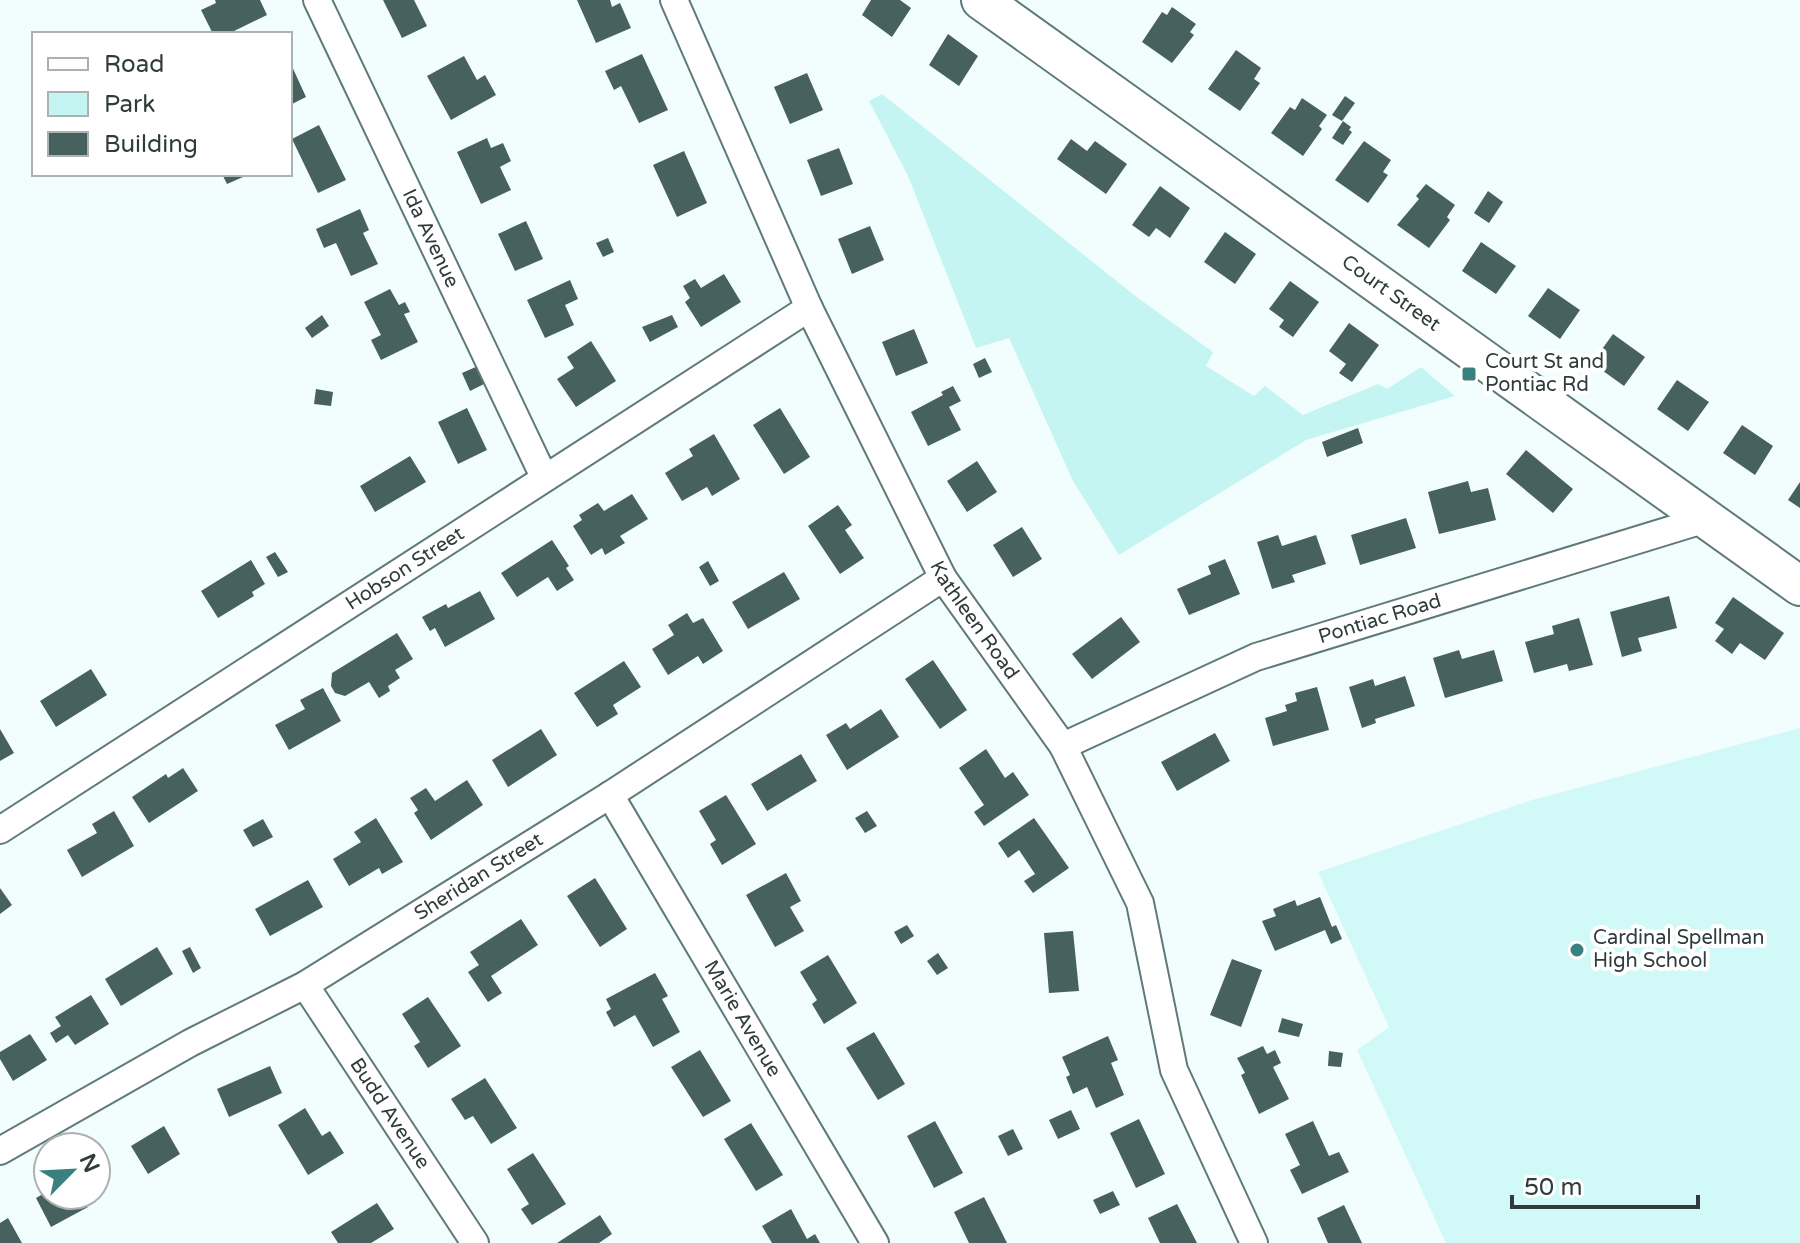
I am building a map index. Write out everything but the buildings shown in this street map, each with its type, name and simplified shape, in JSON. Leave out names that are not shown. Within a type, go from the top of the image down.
[{"type":"street","name":"Ida Avenue","points":[[317,0],[544,477]]},
{"type":"street","name":"Kathleen Road","points":[[674,0],[809,308],[943,578],[1063,746],[1140,903],[1174,1070],[1254,1243]]},
{"type":"street","name":"Court Street","points":[[981,0],[1800,586]]},
{"type":"street","name":"Hobson Street","points":[[0,830],[809,308]]},
{"type":"street","name":"Pontiac Road","points":[[1063,746],[1256,657],[1706,519]]},
{"type":"street","name":"Sheridan Street","points":[[0,1151],[190,1043],[305,985],[610,795],[943,578]]},
{"type":"street","name":"Marie Avenue","points":[[610,795],[875,1243]]},
{"type":"street","name":"Budd Avenue","points":[[305,985],[475,1243]]},
{"type":"shaded area","name":"Cardinal Spellman High School","points":[[1800,728],[1800,1243],[1446,1243],[1357,1050],[1389,1027],[1318,872],[1532,800]]},
{"type":"green space","points":[[882,94],[1138,298],[1213,352],[1206,366],[1254,396],[1265,386],[1303,415],[1378,384],[1387,389],[1421,367],[1455,396],[1306,440],[1119,555],[1073,481],[1009,338],[976,348],[908,176],[869,101]]},
{"type":"place","name":"Court St and Pontiac Rd","points":[[1469,374]]},
{"type":"place","name":"Cardinal Spellman High School","points":[[1577,950]]}]
